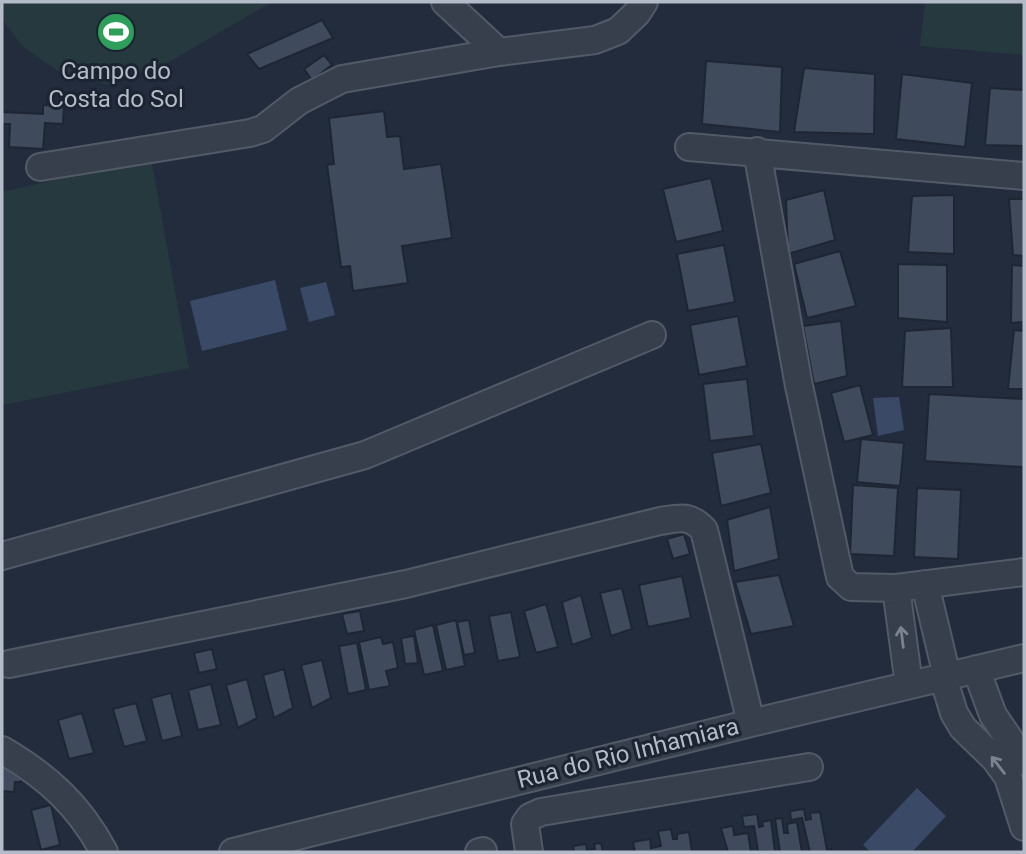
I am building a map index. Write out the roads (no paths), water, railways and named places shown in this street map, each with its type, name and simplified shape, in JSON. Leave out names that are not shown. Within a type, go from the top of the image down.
[{"type":"street","points":[[445,2],[499,52]]},
{"type":"street","points":[[40,167],[250,133],[263,129],[299,101],[342,79],[499,52],[595,40],[618,31],[637,13],[643,2]]},
{"type":"street","points":[[689,147],[1024,176]]},
{"type":"street","points":[[757,151],[799,386],[840,578],[851,587],[896,588],[1024,572]]},
{"type":"street","points":[[2,556],[365,455],[652,335]]},
{"type":"street","points":[[9,664],[405,584],[660,520],[682,517],[694,519],[704,530],[751,723]]},
{"type":"street","points":[[925,584],[954,713],[963,728],[995,759],[1008,777],[1024,827]]},
{"type":"street","points":[[896,588],[909,685]]},
{"type":"street","name":"Rua do Rio Inhamiara","points":[[233,852],[1024,658]]},
{"type":"street","points":[[976,669],[993,715],[1024,760]]},
{"type":"street","points":[[2,750],[61,792],[90,825],[104,852]]},
{"type":"street","points":[[529,852],[525,824],[530,817],[541,811],[809,767]]},
{"type":"water","points":[[275,280],[287,330],[202,351],[190,301]]},
{"type":"water","points":[[326,282],[335,315],[309,322],[300,288]]},
{"type":"water","points":[[899,397],[904,430],[878,436],[873,398]]},
{"type":"water","points":[[917,788],[946,816],[912,852],[871,852],[863,845]]},
{"type":"place","name":"Campo do Costa do Sol","points":[[116,32]]}]
